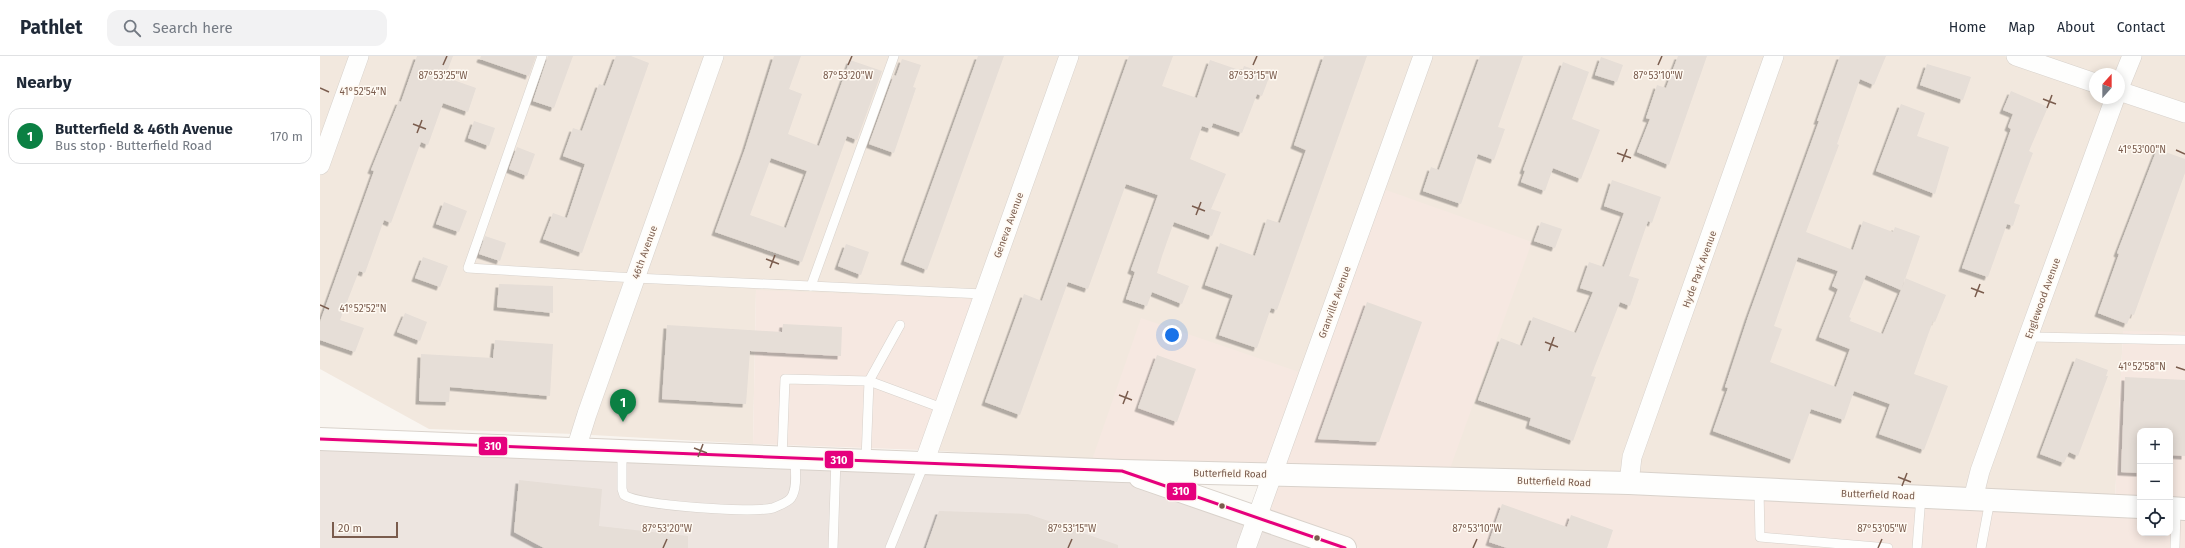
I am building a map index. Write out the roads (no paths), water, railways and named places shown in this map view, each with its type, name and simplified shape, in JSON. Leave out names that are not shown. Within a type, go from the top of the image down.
[{"type":"main road","name":"Butterfield Road","points":[[320,439],[1122,471],[1629,483],[2137,506]]},
{"type":"main road","points":[[1122,471],[1345,548]]},
{"type":"street","points":[[320,165],[359,56]]},
{"type":"street","name":"46th Avenue","points":[[576,449],[587,414],[714,56]]},
{"type":"street","name":"Geneva Avenue","points":[[924,463],[942,408],[1069,56]]},
{"type":"street","name":"Granville Avenue","points":[[1246,548],[1423,56]]},
{"type":"street","name":"Hyde Park Avenue","points":[[1629,483],[1632,457],[1774,56]]},
{"type":"street","points":[[2016,56],[2089,81]]},
{"type":"street","points":[[2125,73],[2132,56]]},
{"type":"street","points":[[2125,93],[2185,113]]},
{"type":"street","name":"Englewood Avenue","points":[[1982,499],[1980,471],[2113,104]]},
{"type":"lane","points":[[542,56],[468,268],[635,278],[983,294]]},
{"type":"lane","points":[[810,286],[894,56]]},
{"type":"lane","points":[[866,460],[869,381],[900,324]]},
{"type":"lane","points":[[2028,337],[2185,340]]},
{"type":"lane","points":[[622,451],[622,489],[624,494],[628,497],[642,502],[709,507],[753,509],[773,508],[791,498],[794,490],[788,457],[785,379],[869,381],[942,408]]},
{"type":"lane","points":[[833,548],[836,459]]},
{"type":"lane","points":[[890,548],[924,463]]},
{"type":"lane","points":[[1759,489],[1760,537],[1888,548]]},
{"type":"lane","points":[[1917,548],[1921,496]]},
{"type":"lane","points":[[1981,548],[1982,499]]},
{"type":"lane","points":[[2175,548],[2177,508]]},
{"type":"place","name":"Butterfield & 46th Avenue","points":[[623,422]]}]
